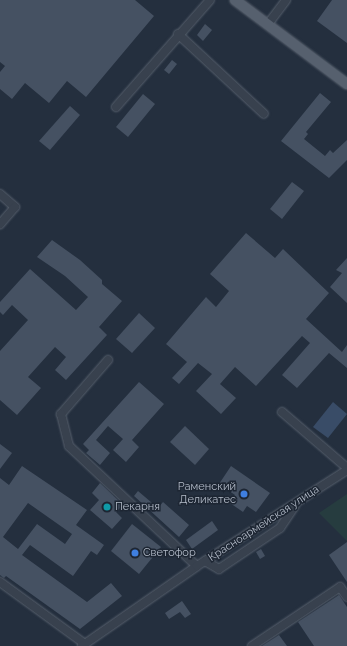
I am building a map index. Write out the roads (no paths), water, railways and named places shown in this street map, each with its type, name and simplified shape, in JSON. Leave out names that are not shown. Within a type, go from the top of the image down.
[{"type":"main road","points":[[235,0],[347,84]]},
{"type":"street","points":[[116,107],[178,34],[210,0]]},
{"type":"street","points":[[268,24],[286,0]]},
{"type":"street","points":[[178,34],[264,114]]},
{"type":"street","points":[[0,194],[15,207],[0,224]]},
{"type":"street","points":[[108,360],[61,414],[69,446],[197,566]]},
{"type":"street","points":[[282,412],[347,469]]},
{"type":"street","name":"Красноармейская улица","points":[[83,645],[197,566],[296,504],[347,469]]},
{"type":"street","points":[[205,561],[219,568],[280,528],[296,504]]},
{"type":"street","points":[[0,582],[83,645]]},
{"type":"street","points":[[252,646],[340,587],[347,597]]},
{"type":"water","points":[[333,402],[347,414],[328,438],[313,427]]},
{"type":"place","name":"Раменский Деликатес","points":[[244,494]]},
{"type":"place","name":"Пекарня","points":[[107,507]]},
{"type":"place","name":"Светофор","points":[[135,553]]}]
